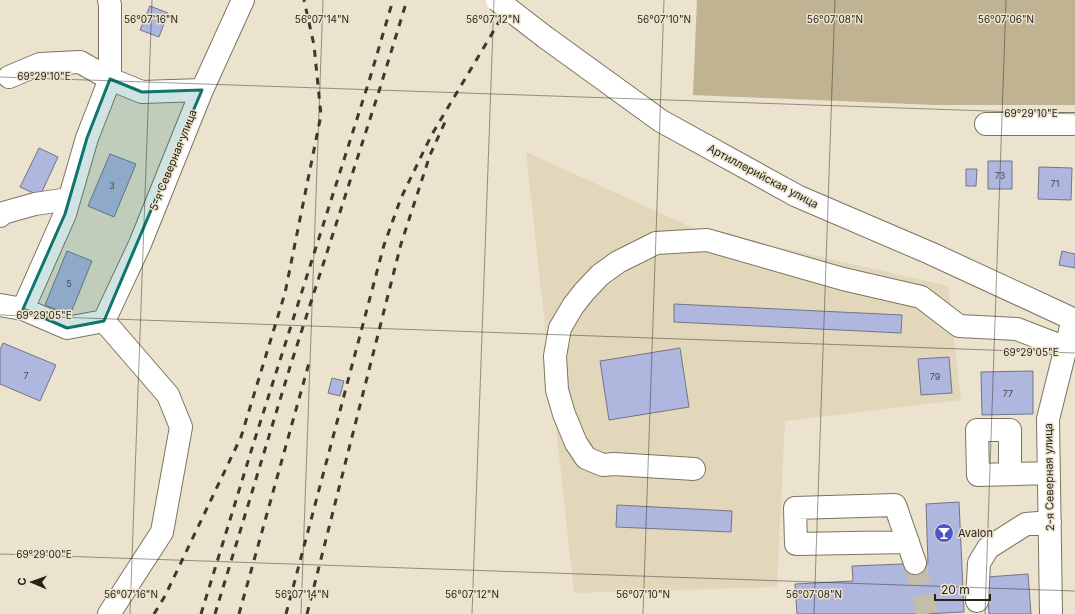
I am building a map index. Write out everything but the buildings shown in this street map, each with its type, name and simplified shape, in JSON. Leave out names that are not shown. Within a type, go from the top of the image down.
[{"type":"street","points":[[23,309],[65,214],[87,138],[110,78],[109,0]]},
{"type":"street","name":"5-я Северная улица","points":[[104,321],[140,244],[202,90],[243,0]]},
{"type":"street","name":"Артиллерийская улица","points":[[497,0],[661,121],[797,196],[930,253],[1074,320]]},
{"type":"street","points":[[9,77],[40,64],[80,62],[110,78],[142,92],[202,90]]},
{"type":"street","points":[[986,124],[1075,124]]},
{"type":"street","points":[[0,216],[3,213],[35,204],[69,199]]},
{"type":"street","points":[[694,469],[614,464],[603,465],[586,458],[576,443],[564,414],[557,390],[556,356],[560,328],[573,306],[600,275],[618,262],[656,243],[707,240],[843,279],[921,297],[959,326],[1017,329],[1066,348]]},
{"type":"street","points":[[0,305],[23,309],[67,328],[104,321],[168,395],[181,427],[162,532],[109,614]]},
{"type":"street","name":"2-я Северная улица","points":[[1051,614],[1048,419],[1074,320]]},
{"type":"street","points":[[1010,474],[1049,473]]},
{"type":"street","points":[[908,542],[796,544],[795,508],[895,505],[908,542],[915,563]]},
{"type":"street","points":[[976,601],[979,563],[988,548],[1026,524],[1050,522]]},
{"type":"highlighted area","points":[[110,79],[142,92],[202,90],[104,321],[67,328],[23,309],[65,214],[87,138]]},
{"type":"shaded area","points":[[697,0],[1075,0],[1075,105],[934,105],[693,95]]},
{"type":"shaded area","points":[[526,152],[691,227],[948,286],[961,400],[785,421],[777,587],[574,593]]},
{"type":"tunnel","points":[[915,563],[927,614]]},
{"type":"railway","points":[[154,614],[165,596],[241,437],[285,293],[321,115],[314,45],[304,0]]},
{"type":"railway","points":[[201,614],[253,445],[370,78],[393,0]]},
{"type":"railway","points":[[215,614],[290,367],[407,0]]},
{"type":"railway","points":[[286,614],[384,245],[401,198],[431,136],[512,0]]},
{"type":"railway","points":[[307,614],[401,244],[430,155],[446,120]]},
{"type":"railway","points":[[239,614],[309,363]]},
{"type":"place","name":"Avalon","points":[[944,533]]}]
